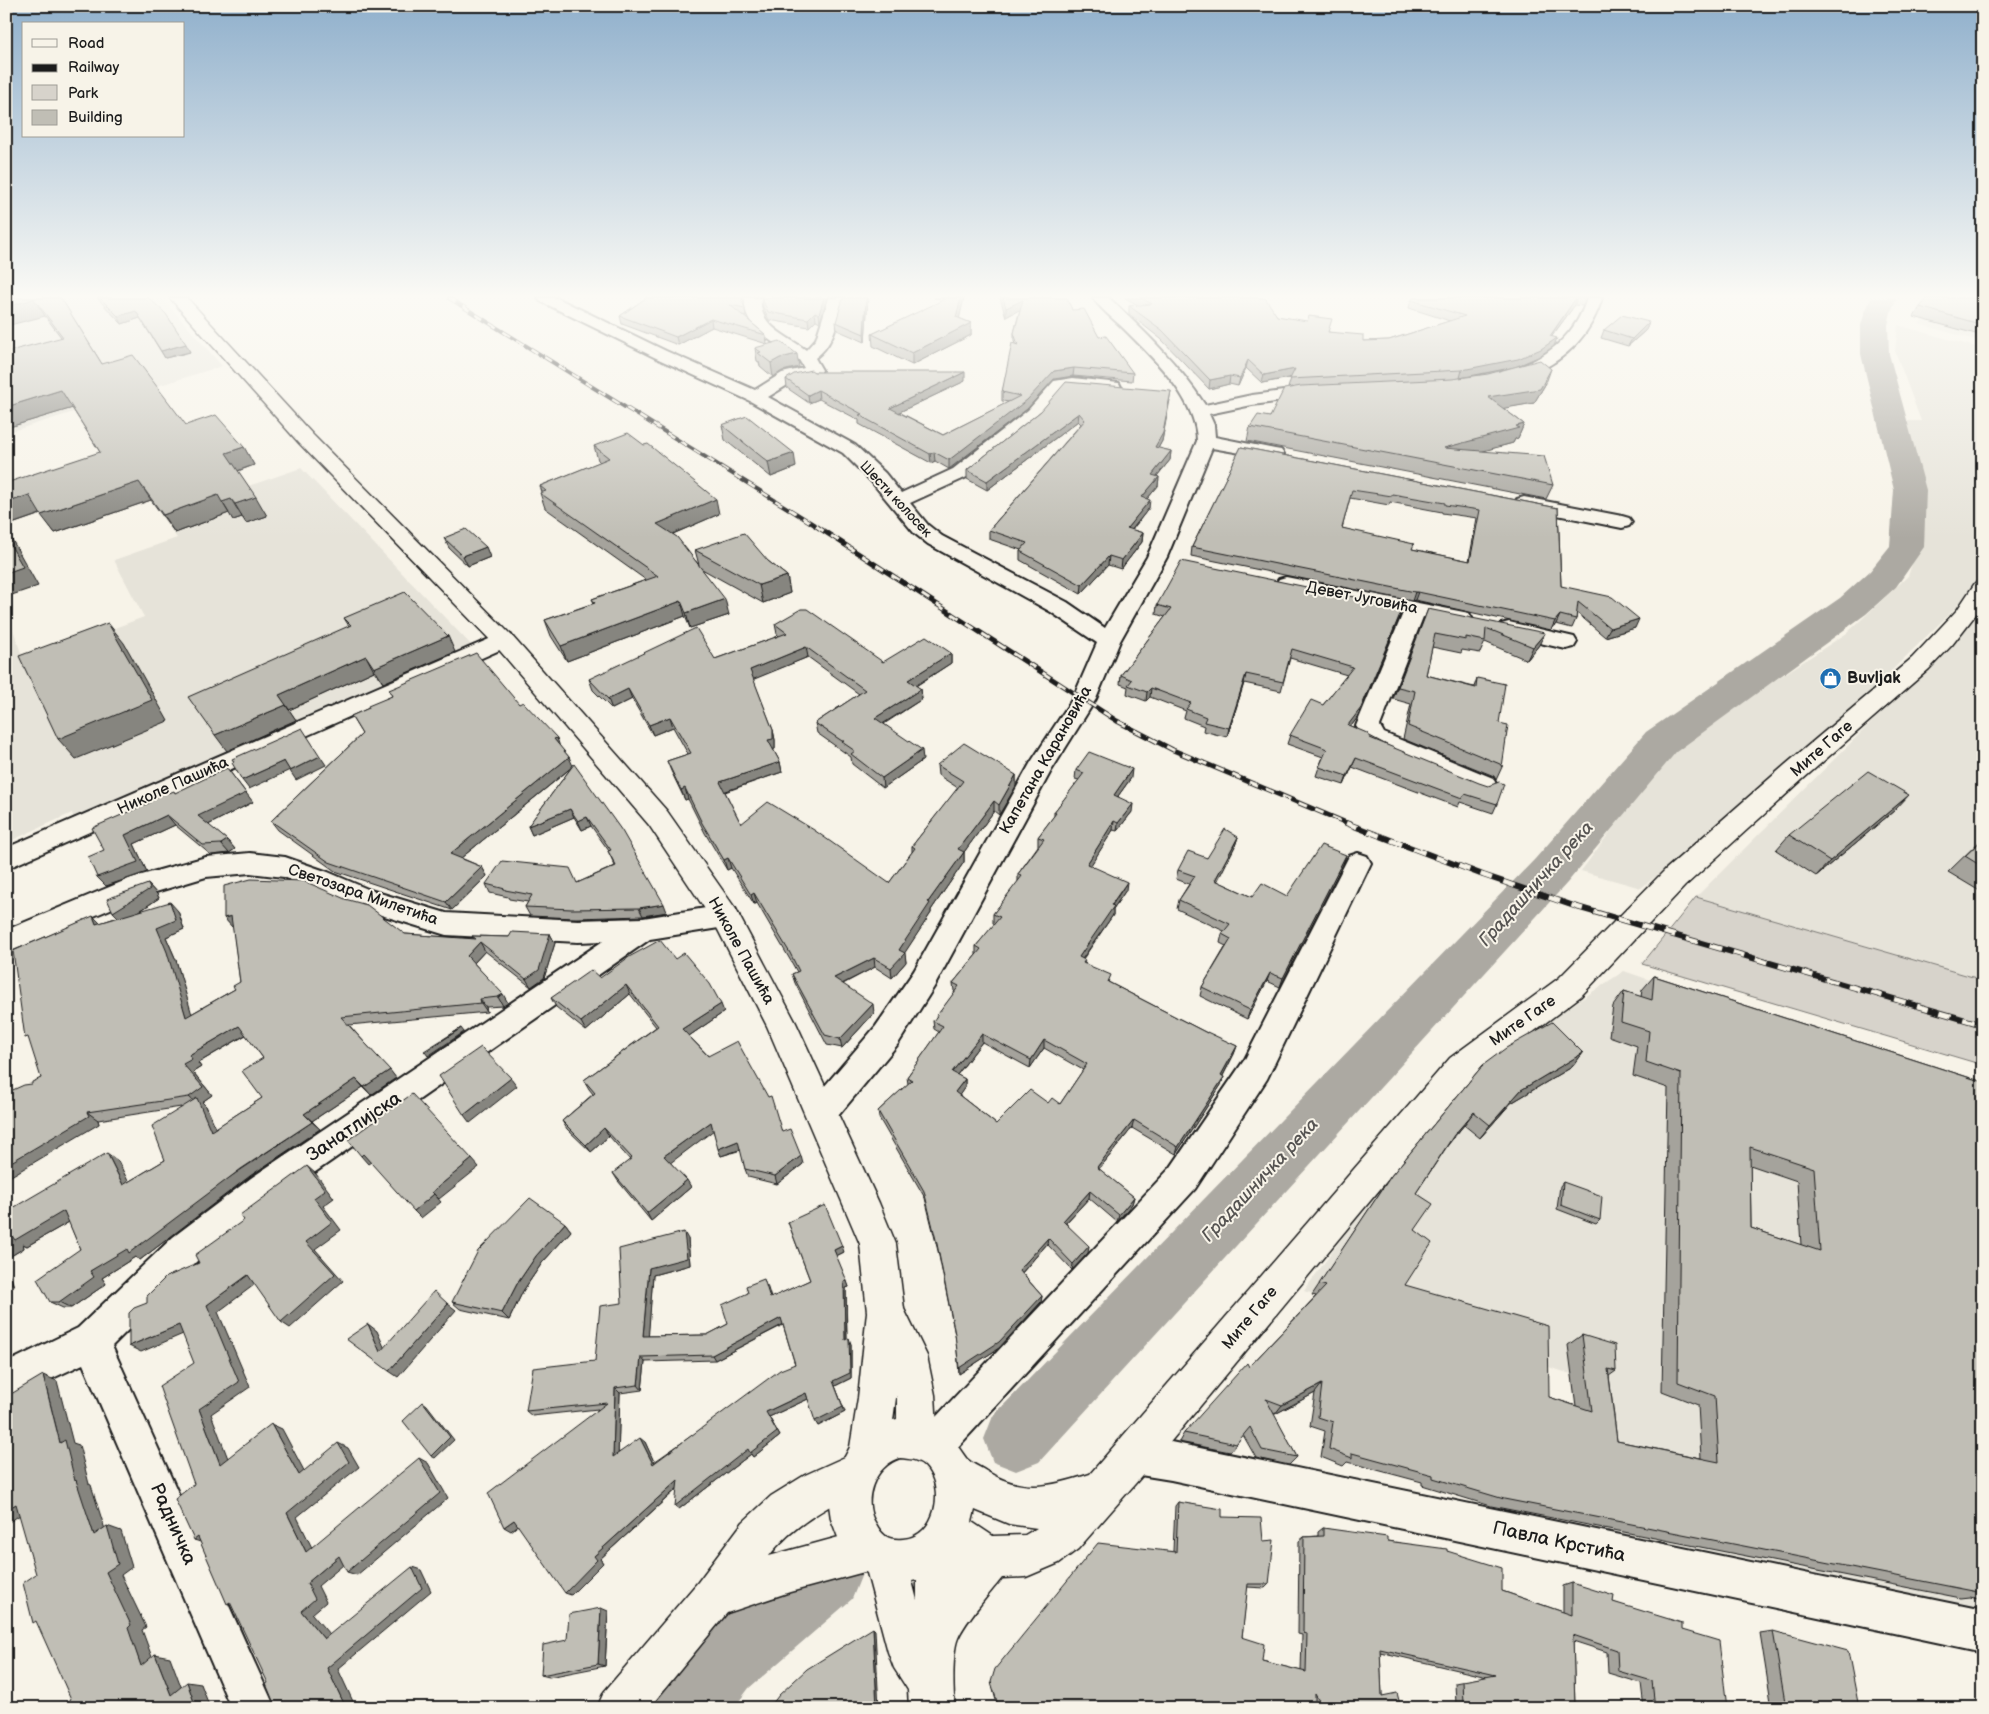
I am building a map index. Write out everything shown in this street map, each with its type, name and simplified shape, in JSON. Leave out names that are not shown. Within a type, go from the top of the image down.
[{"type":"main road","name":"Николе Пашића","points":[[251,378],[306,439],[503,640],[658,818],[725,916],[781,1023],[822,1112],[878,1244],[886,1312],[877,1398],[862,1464]]},
{"type":"main road","name":"Мите Гаге","points":[[943,1539],[993,1556],[1026,1556],[1044,1548],[1063,1534],[1100,1490],[1134,1455],[1461,1068],[1486,1047],[1530,1018],[1569,988],[1604,955],[1631,923],[1675,878],[1795,771],[1917,667],[1947,636],[1983,588]]},
{"type":"main road","name":"Николе Пашића","points":[[886,1312],[908,1356],[916,1395],[935,1454]]},
{"type":"main road","points":[[620,1708],[712,1598],[758,1537],[786,1511],[862,1464],[883,1444],[900,1438],[935,1454],[958,1493],[956,1512],[943,1539],[938,1630],[931,1696]]},
{"type":"main road","name":"Мите Гаге","points":[[935,1454],[988,1496],[1014,1506],[1038,1508],[1063,1504],[1100,1490]]},
{"type":"main road","points":[[862,1464],[849,1492],[849,1514],[856,1534],[877,1555],[910,1652],[931,1696]]},
{"type":"main road","points":[[712,1598],[778,1574],[834,1557],[877,1555],[903,1562],[921,1557],[943,1539]]},
{"type":"main road","points":[[938,1630],[974,1578],[993,1556]]},
{"type":"street","name":"Шести колосек","points":[[714,378],[756,397],[849,449],[878,478],[921,529],[935,540],[1059,607],[1109,641]]},
{"type":"street","points":[[756,397],[786,378]]},
{"type":"street","points":[[1175,378],[1195,402],[1206,426],[1206,440],[1294,458]]},
{"type":"street","points":[[1496,379],[1501,378]]},
{"type":"street","points":[[897,502],[960,473],[1005,440],[1034,414],[1060,384],[1073,383],[1129,389]]},
{"type":"street","points":[[1166,393],[1195,402],[1252,400],[1331,391]]},
{"type":"street","name":"Капетана Карановића","points":[[822,1112],[887,1035],[924,979],[1040,768],[1084,699],[1109,641],[1166,559],[1206,440]]},
{"type":"street","points":[[1509,500],[1622,522]]},
{"type":"street","name":"Девет Југовића","points":[[1262,578],[1488,624],[1566,642]]},
{"type":"street","points":[[1415,609],[1368,726],[1369,730],[1376,739],[1484,784]]},
{"type":"street","name":"Николе Пашића","points":[[6,859],[503,640]]},
{"type":"street","name":"Светозара Милетића","points":[[6,942],[130,889],[206,868],[250,863],[285,867],[319,879],[362,898],[446,924],[578,931],[643,929]]},
{"type":"street","points":[[935,1454],[1183,1178],[1256,1069],[1358,863]]},
{"type":"street","name":"Занатлијска","points":[[6,1382],[91,1341],[185,1250],[263,1189],[643,929],[725,916]]},
{"type":"street","name":"Радничка","points":[[91,1341],[253,1708]]},
{"type":"street","name":"Павла Крстића","points":[[1134,1455],[1181,1463],[1983,1631]]},
{"type":"shaded area","points":[[6,378],[183,378],[6,433]]},
{"type":"shaded area","name":"Buvljak","points":[[1905,378],[1983,378],[1983,581],[1790,770],[1641,888],[1581,871],[1661,764],[1710,723],[1847,633],[1908,576],[1923,531],[1917,469],[1901,421],[1921,421]]},
{"type":"shaded area","points":[[301,468],[476,650],[76,826],[72,813],[6,843],[6,608],[24,662],[144,617],[114,560],[177,538],[161,516]]},
{"type":"shaded area","points":[[1983,611],[1983,980],[1696,897]]},
{"type":"shaded area","points":[[1624,971],[1983,1095],[1983,1613],[1589,1532],[1571,1374],[1304,1291],[1452,1085]]},
{"type":"green space","points":[[1696,897],[1983,980],[1983,1065],[1642,964]]},
{"type":"building","points":[[6,378],[150,378],[186,425],[216,415],[244,447],[226,453],[256,497],[235,504],[231,499],[222,502],[218,495],[163,515],[139,482],[41,515],[29,495],[6,503],[6,483],[100,452],[61,390],[6,407]]},
{"type":"building","points":[[953,378],[890,408],[943,435],[1020,396],[1002,392],[1005,378],[1047,378],[1027,400],[949,460],[934,452],[930,454],[818,390],[808,395],[786,379]]},
{"type":"building","points":[[1546,378],[1540,389],[1488,397],[1524,424],[1516,426],[1519,428],[1444,448],[1544,456],[1553,485],[1250,427],[1258,415],[1270,417],[1284,389],[1301,386],[1452,379]]},
{"type":"building","points":[[1066,382],[1171,391],[1163,433],[1155,447],[1171,451],[1152,475],[1159,477],[1142,497],[1150,500],[1127,528],[1143,533],[1122,560],[1109,556],[1082,585],[1020,551],[1027,543],[989,530],[1085,420],[1079,413],[987,481],[967,470],[1041,411]]},
{"type":"building","points":[[747,416],[794,453],[768,462],[722,425]]},
{"type":"building","points":[[628,433],[644,445],[648,444],[716,499],[657,524],[677,537],[725,599],[686,613],[681,601],[561,646],[545,620],[595,603],[592,599],[658,576],[540,493],[546,491],[540,486],[609,458],[594,446]]},
{"type":"building","points":[[1241,447],[1558,508],[1561,586],[1612,597],[1639,619],[1610,628],[1578,602],[1576,619],[1560,615],[1555,621],[1192,547]],"holes":[[[1352,490],[1392,496],[1392,494],[1480,510],[1470,561],[1412,549],[1414,544],[1342,528]]]},
{"type":"building","points":[[466,529],[486,547],[463,556],[444,538]]},
{"type":"building","points":[[744,533],[768,561],[787,576],[759,585],[695,550]]},
{"type":"building","points":[[6,537],[23,567],[6,573]]},
{"type":"building","points":[[1181,561],[1403,607],[1361,708],[1348,725],[1367,733],[1370,738],[1479,783],[1488,786],[1499,782],[1504,784],[1497,804],[1465,794],[1462,798],[1356,758],[1347,776],[1319,767],[1327,749],[1290,735],[1311,700],[1323,705],[1353,667],[1292,649],[1283,682],[1246,674],[1229,728],[1204,722],[1206,717],[1186,709],[1191,703],[1151,688],[1147,692],[1128,685],[1132,680],[1121,675],[1171,609],[1157,605]]},
{"type":"building","points":[[405,592],[448,636],[374,668],[366,656],[279,695],[286,705],[215,735],[188,697],[351,625],[344,618]]},
{"type":"building","points":[[801,609],[807,609],[883,662],[926,636],[951,653],[908,680],[921,689],[875,718],[922,750],[882,778],[851,754],[855,751],[842,742],[844,741],[815,723],[865,690],[806,647],[750,670],[773,730],[773,739],[768,740],[780,762],[720,782],[741,824],[768,802],[814,830],[889,883],[915,848],[912,846],[963,781],[937,765],[964,743],[1016,775],[999,805],[994,801],[958,849],[964,852],[928,902],[930,903],[899,950],[905,953],[891,968],[874,958],[834,978],[873,1004],[840,1039],[825,1035],[792,974],[799,971],[790,953],[754,893],[751,895],[728,858],[724,860],[702,823],[685,788],[681,790],[667,761],[691,753],[670,717],[649,725],[628,689],[608,699],[589,679],[696,628],[715,659],[787,633],[775,624]]},
{"type":"building","points":[[1428,609],[1545,633],[1533,647],[1486,628],[1485,641],[1466,637],[1466,640],[1435,634],[1426,675],[1476,688],[1477,678],[1505,684],[1499,723],[1508,725],[1502,767],[1500,764],[1408,726],[1415,691],[1398,687]]},
{"type":"building","points":[[108,623],[152,700],[58,739],[19,656]]},
{"type":"building","points":[[476,653],[519,704],[523,702],[557,738],[554,739],[569,757],[450,854],[482,867],[446,902],[329,862],[271,821],[362,734],[351,716],[369,708],[368,706],[392,696],[389,690]]},
{"type":"building","points":[[302,728],[320,756],[290,771],[284,761],[242,780],[232,763],[234,762],[232,759]]},
{"type":"building","points":[[1089,752],[1132,769],[1114,795],[1133,804],[1118,823],[1114,821],[1087,864],[1127,882],[1111,905],[1114,906],[1079,957],[1085,960],[1083,963],[1111,975],[1108,982],[1207,1033],[1237,1046],[1221,1075],[1224,1077],[1178,1147],[1134,1120],[1097,1167],[1134,1197],[1119,1215],[1090,1191],[1063,1221],[1089,1246],[1073,1264],[1048,1238],[1019,1270],[1042,1296],[999,1342],[959,1368],[955,1334],[924,1191],[878,1111],[912,1080],[907,1077],[943,1026],[933,1021],[959,986],[953,983],[981,949],[976,946],[1000,917],[993,914],[1022,876],[1018,874],[1044,839],[1038,837],[1056,813],[1054,812],[1084,773],[1076,770]],"holes":[[[982,1034],[1031,1060],[1044,1040],[1087,1064],[1060,1104],[1052,1098],[1048,1103],[1030,1090],[996,1124],[955,1092],[965,1079],[952,1072]]]},
{"type":"building","points":[[574,764],[622,831],[664,904],[639,908],[572,909],[525,907],[532,895],[486,884],[502,861],[570,868],[577,883],[616,866],[608,851],[611,850],[587,817],[578,821],[570,809],[528,826]]},
{"type":"building","points":[[227,768],[246,793],[198,816],[227,840],[221,844],[203,845],[167,815],[125,835],[138,862],[97,877],[88,857],[104,850],[92,828],[151,802],[144,797],[163,788],[169,793],[174,791],[175,793]]},
{"type":"building","points":[[1868,771],[1909,795],[1830,861],[1789,835]]},
{"type":"building","points":[[1225,829],[1238,837],[1215,880],[1252,897],[1262,883],[1287,896],[1321,845],[1346,855],[1283,978],[1270,973],[1250,1010],[1202,987],[1231,939],[1222,934],[1230,924],[1179,900],[1195,876],[1178,870],[1188,851],[1207,858]]},
{"type":"building","points":[[1983,839],[1983,867],[1965,856]]},
{"type":"building","points":[[251,879],[304,881],[345,899],[367,905],[405,934],[476,939],[472,936],[509,937],[512,932],[550,934],[539,970],[526,979],[480,942],[467,956],[503,994],[498,997],[480,999],[481,1003],[341,1017],[390,1070],[364,1087],[356,1079],[304,1114],[312,1122],[241,1169],[129,1253],[127,1249],[90,1271],[94,1277],[59,1302],[50,1302],[37,1279],[80,1249],[64,1211],[15,1240],[9,1232],[11,1242],[6,1244],[6,1212],[107,1153],[123,1185],[165,1160],[152,1126],[197,1098],[211,1131],[262,1098],[242,1071],[263,1058],[239,1026],[189,1055],[192,1059],[183,1064],[203,1087],[189,1097],[87,1112],[89,1116],[6,1165],[6,1093],[24,1085],[32,1084],[32,1082],[41,1078],[28,1037],[25,1038],[13,951],[93,916],[96,924],[170,902],[176,920],[157,928],[167,952],[186,1017],[235,989],[233,986],[240,982],[231,916],[224,918],[224,886]]},
{"type":"building","points":[[148,884],[150,889],[113,912],[107,899]]},
{"type":"building","points":[[660,940],[675,959],[684,953],[710,984],[721,1004],[682,1029],[708,1056],[737,1041],[768,1097],[771,1096],[782,1132],[790,1129],[801,1156],[775,1176],[745,1169],[738,1141],[718,1149],[711,1122],[664,1156],[687,1180],[647,1213],[613,1173],[632,1158],[604,1128],[586,1145],[562,1121],[595,1093],[584,1080],[658,1026],[626,985],[581,1022],[551,998],[591,970],[600,978],[629,957]]},
{"type":"building","points":[[1654,976],[1983,1082],[1983,1593],[1504,1499],[1433,1478],[1433,1475],[1352,1453],[1352,1458],[1329,1449],[1333,1422],[1318,1417],[1322,1384],[1282,1405],[1266,1399],[1297,1457],[1262,1450],[1250,1427],[1236,1444],[1184,1433],[1247,1363],[1249,1367],[1326,1286],[1319,1284],[1391,1176],[1483,1065],[1506,1048],[1552,1022],[1583,1053],[1521,1090],[1490,1125],[1474,1112],[1454,1135],[1416,1193],[1433,1204],[1415,1230],[1432,1243],[1405,1285],[1548,1326],[1549,1397],[1592,1411],[1582,1335],[1615,1345],[1616,1371],[1608,1369],[1617,1441],[1719,1462],[1715,1396],[1678,1382],[1681,1074],[1646,1062],[1649,1031],[1621,1022],[1624,991],[1652,1000]],"holes":[[[1750,1147],[1814,1168],[1820,1251],[1751,1228]]]},
{"type":"building","points":[[461,1028],[425,1052],[424,1051]]},
{"type":"building","points":[[481,1047],[511,1078],[464,1115],[439,1076]]},
{"type":"building","points":[[412,1094],[472,1159],[432,1192],[434,1194],[414,1211],[348,1140]]},
{"type":"building","points":[[307,1166],[325,1190],[314,1198],[332,1222],[306,1242],[335,1274],[281,1322],[248,1275],[207,1305],[239,1382],[199,1409],[220,1464],[271,1424],[299,1475],[338,1443],[349,1462],[287,1513],[306,1552],[419,1458],[440,1493],[347,1572],[339,1556],[307,1583],[315,1599],[301,1611],[324,1639],[412,1567],[422,1588],[327,1668],[346,1708],[276,1708],[266,1684],[268,1683],[230,1602],[227,1604],[198,1537],[194,1540],[175,1499],[194,1484],[159,1386],[194,1363],[179,1325],[129,1346],[129,1313],[134,1308],[147,1303],[147,1296],[166,1277],[199,1263],[195,1255],[244,1220],[240,1215]]},
{"type":"building","points":[[1563,1182],[1602,1196],[1600,1220],[1561,1205]]},
{"type":"building","points":[[530,1198],[565,1223],[536,1256],[517,1284],[502,1313],[452,1302],[478,1251]]},
{"type":"building","points":[[825,1205],[842,1246],[834,1250],[847,1281],[844,1282],[845,1340],[849,1338],[850,1373],[833,1381],[843,1407],[815,1421],[806,1393],[766,1412],[777,1432],[750,1453],[748,1449],[675,1506],[678,1480],[594,1556],[597,1560],[565,1593],[514,1520],[504,1527],[488,1493],[607,1403],[526,1411],[533,1368],[595,1361],[600,1306],[622,1303],[619,1249],[684,1232],[687,1258],[649,1268],[643,1336],[707,1335],[728,1324],[722,1305],[748,1293],[746,1286],[764,1279],[770,1298],[810,1280],[788,1222]],"holes":[[[781,1318],[795,1364],[780,1370],[653,1464],[640,1438],[613,1457],[615,1388],[638,1385],[641,1357],[712,1355]]]},
{"type":"building","points":[[434,1291],[448,1304],[389,1371],[346,1339],[368,1324],[380,1352]]},
{"type":"building","points":[[43,1375],[60,1443],[65,1440],[75,1481],[94,1535],[107,1526],[118,1564],[106,1572],[131,1625],[128,1628],[141,1666],[155,1654],[171,1695],[187,1682],[196,1708],[60,1708],[71,1699],[36,1621],[33,1623],[23,1583],[36,1574],[16,1504],[6,1510],[6,1397]]},
{"type":"building","points":[[423,1402],[450,1437],[431,1456],[403,1421]]},
{"type":"building","points":[[1178,1502],[1222,1509],[1222,1517],[1261,1518],[1263,1541],[1274,1540],[1269,1584],[1248,1584],[1242,1637],[1264,1644],[1262,1661],[1306,1672],[1307,1633],[1303,1632],[1304,1537],[1323,1536],[1323,1528],[1387,1537],[1387,1541],[1447,1549],[1447,1551],[1502,1568],[1502,1591],[1572,1615],[1572,1583],[1614,1596],[1613,1602],[1682,1623],[1682,1630],[1719,1641],[1727,1708],[1655,1708],[1652,1681],[1618,1671],[1617,1650],[1573,1635],[1575,1708],[1480,1708],[1464,1704],[1463,1681],[1496,1675],[1380,1649],[1382,1696],[1397,1693],[1401,1708],[1323,1708],[1315,1694],[1315,1708],[999,1708],[991,1682],[995,1669],[1098,1543],[1176,1552]]},
{"type":"building","points":[[601,1608],[598,1664],[541,1675],[543,1645],[567,1640],[569,1614]]},
{"type":"building","points":[[873,1628],[877,1708],[769,1708],[779,1695],[807,1669]]},
{"type":"building","points":[[1773,1631],[1848,1651],[1859,1708],[1786,1708]]},
{"type":"waterway","name":"Градашничка река","points":[[1016,1439],[1551,871],[1661,742],[1853,606],[1883,579],[1907,547],[1910,490],[1881,378]]},
{"type":"waterway","name":"Градашничка река","points":[[688,1708],[723,1662],[827,1574]]},
{"type":"railway","points":[[578,378],[818,527]]},
{"type":"railway","points":[[816,526],[1117,721],[1173,750],[1349,824]]},
{"type":"railway","points":[[1346,823],[1483,875],[1577,907],[1983,1025]]},
{"type":"place","name":"Buvljak","points":[[1831,678]]}]
